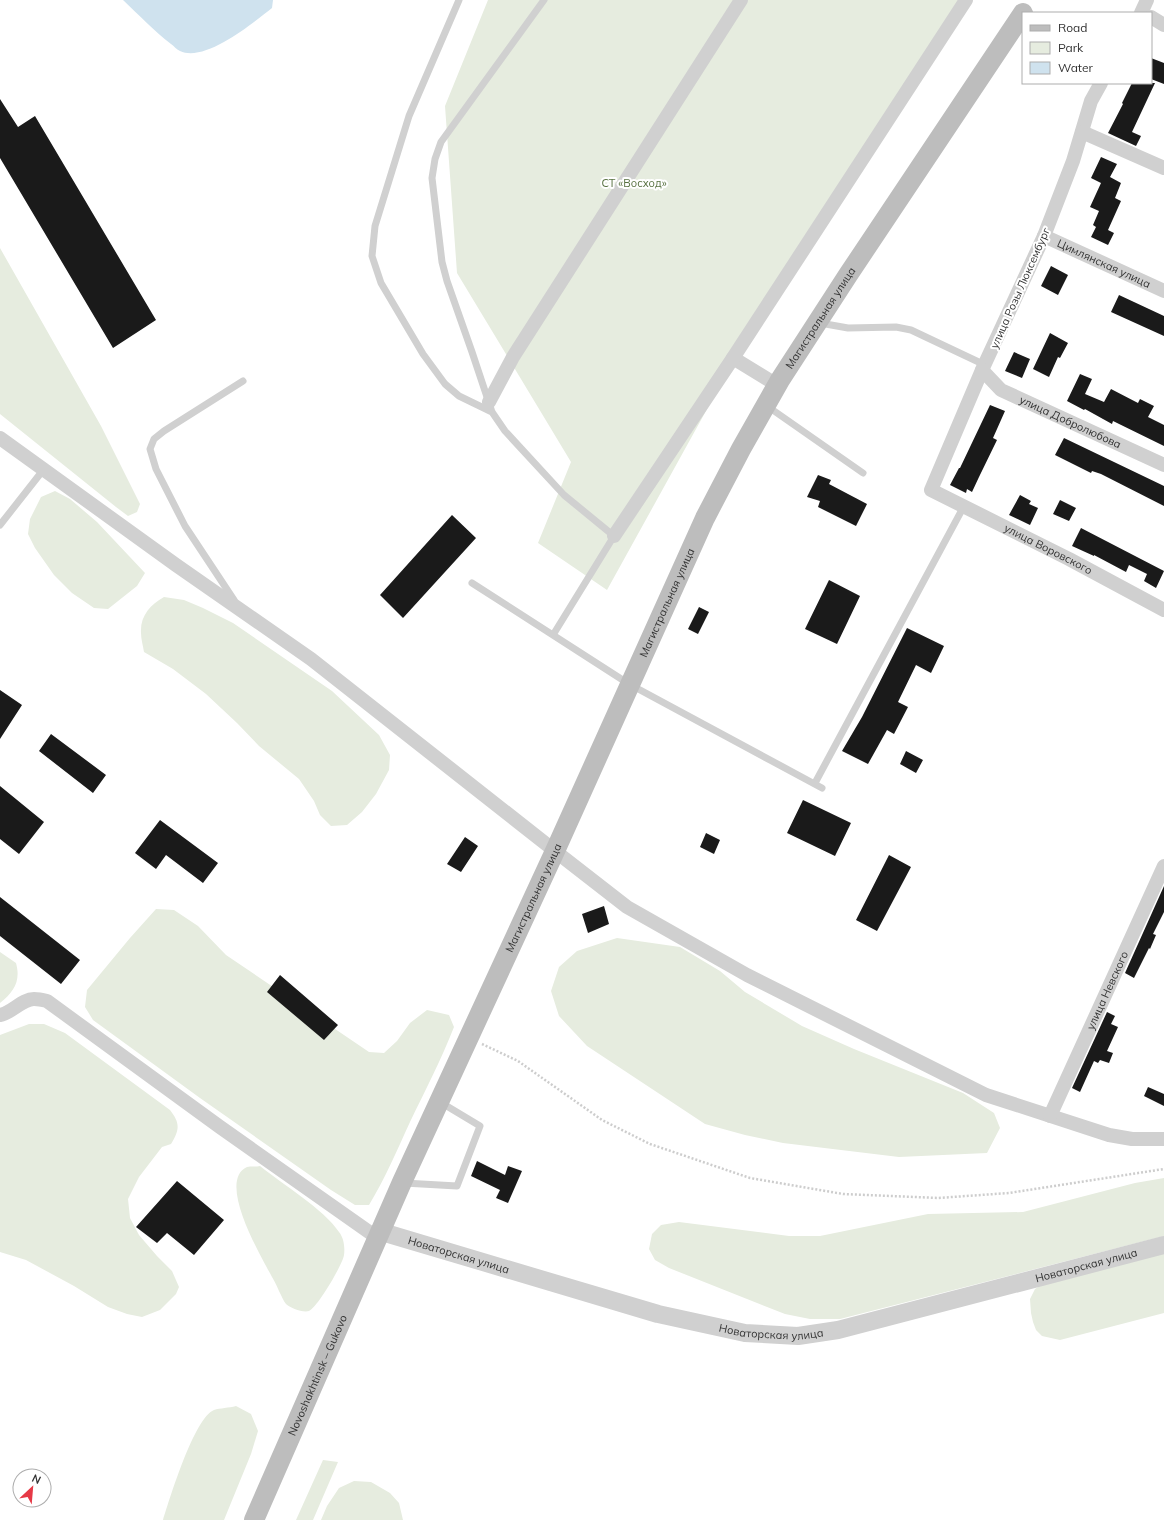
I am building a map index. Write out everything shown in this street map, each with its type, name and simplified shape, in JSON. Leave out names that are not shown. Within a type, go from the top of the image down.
[{"type":"main road","name":"Магистральная улица","points":[[1024,12],[1032,0]]},
{"type":"main road","name":"Магистральная улица","points":[[380,1235],[402,1182],[555,851],[705,518],[741,449],[777,385],[817,323],[1022,15]]},
{"type":"main road","name":"Novoshakhtinsk – Gukovo","points":[[254,1520],[380,1235]]},
{"type":"street","points":[[490,407],[513,357],[741,0]]},
{"type":"street","points":[[614,536],[733,358],[966,0]]},
{"type":"street","points":[[1152,16],[1164,25]]},
{"type":"street","name":"улица Розы Люксембург","points":[[932,490],[983,368],[1044,236],[1073,161],[1091,101],[1100,84]]},
{"type":"street","points":[[1082,132],[1164,168]]},
{"type":"street","name":"Цимлянская улица","points":[[1044,236],[1164,291]]},
{"type":"street","points":[[733,358],[777,385]]},
{"type":"street","name":"улица Добролюбова","points":[[983,368],[1001,390],[1164,465]]},
{"type":"street","points":[[0,438],[311,659],[627,907],[747,975],[986,1095],[1109,1135],[1132,1139],[1164,1139]]},
{"type":"street","name":"улица Воровского","points":[[932,490],[1069,559],[1164,610]]},
{"type":"street","name":"улица Невского","points":[[1050,1116],[1164,866]]},
{"type":"street","points":[[0,1015],[5,1014],[33,998],[47,1001],[220,1127],[380,1235]]},
{"type":"street","name":"Новаторская улица","points":[[380,1235],[658,1314],[744,1333],[798,1336],[838,1330],[1164,1245]]},
{"type":"lane","points":[[459,0],[409,116],[374,226],[372,256],[381,283],[423,354],[445,384],[459,396],[490,407]]},
{"type":"lane","points":[[544,0],[441,142],[435,159],[432,178],[442,262],[447,281],[490,407],[505,430],[564,495],[614,536],[553,635]]},
{"type":"lane","points":[[817,323],[848,328],[896,327],[911,330],[983,368]]},
{"type":"lane","points":[[239,609],[185,526],[156,469],[150,449],[154,439],[164,431],[244,381]]},
{"type":"lane","points":[[766,405],[863,473]]},
{"type":"lane","points":[[0,525],[44,469]]},
{"type":"lane","points":[[815,783],[964,506]]},
{"type":"lane","points":[[472,583],[629,684],[822,788]]},
{"type":"lane","points":[[402,1182],[457,1186],[480,1126],[440,1102]]},
{"type":"path","points":[[469,1038],[518,1061],[602,1120],[650,1144],[750,1178],[843,1194],[938,1198],[1009,1193],[1164,1169]]},
{"type":"green space","name":"СТ «Восход»","points":[[488,0],[972,0],[727,373],[607,590],[538,543],[571,462],[457,273],[445,106]]},
{"type":"green space","points":[[0,248],[101,426],[140,504],[137,512],[128,516],[0,414]]},
{"type":"green space","points":[[55,491],[70,499],[97,522],[145,573],[137,586],[108,609],[94,608],[72,593],[54,575],[35,548],[28,534],[30,519],[41,497]]},
{"type":"green space","points":[[164,597],[184,600],[233,623],[332,691],[379,735],[390,755],[389,770],[376,794],[362,812],[347,825],[331,826],[320,815],[314,801],[299,779],[259,746],[206,694],[173,669],[144,652],[141,635],[142,621],[150,607]]},
{"type":"green space","points":[[156,909],[174,910],[198,926],[226,955],[369,1052],[384,1053],[397,1041],[410,1023],[427,1010],[449,1015],[454,1027],[449,1039],[391,1164],[369,1205],[355,1205],[331,1190],[200,1098],[93,1020],[85,1007],[87,990]]},
{"type":"green space","points":[[617,938],[680,947],[720,971],[745,992],[802,1026],[854,1049],[963,1093],[994,1113],[1000,1128],[987,1153],[899,1157],[783,1143],[745,1135],[705,1124],[587,1046],[559,1016],[551,991],[559,967],[577,951]]},
{"type":"green space","points":[[0,952],[16,963],[18,975],[13,990],[0,1003]]},
{"type":"green space","points":[[29,1024],[44,1024],[65,1033],[170,1110],[176,1119],[178,1126],[171,1144],[162,1147],[139,1177],[128,1199],[130,1218],[139,1235],[172,1271],[179,1287],[176,1294],[160,1310],[142,1317],[127,1314],[108,1307],[74,1286],[26,1260],[0,1252],[0,1035]]},
{"type":"green space","points":[[260,1166],[313,1206],[332,1223],[341,1234],[344,1246],[343,1260],[318,1302],[309,1311],[297,1310],[286,1304],[244,1220],[236,1187],[239,1175],[247,1167]]},
{"type":"green space","points":[[1164,1178],[1164,1236],[840,1319],[810,1319],[785,1314],[669,1268],[655,1260],[649,1249],[652,1234],[661,1225],[679,1222],[789,1236],[820,1236],[928,1214],[1023,1212],[1135,1183]]},
{"type":"green space","points":[[1164,1252],[1164,1313],[1060,1340],[1042,1336],[1036,1330],[1031,1313],[1030,1299],[1035,1289],[1044,1283]]},
{"type":"green space","points":[[236,1406],[251,1414],[258,1431],[251,1454],[224,1520],[163,1520],[191,1443],[206,1416],[214,1410]]},
{"type":"green space","points":[[323,1460],[338,1462],[313,1520],[296,1520]]},
{"type":"green space","points":[[354,1481],[371,1482],[390,1493],[399,1503],[403,1520],[321,1520],[327,1506],[339,1488]]},
{"type":"water","points":[[123,0],[273,0],[272,8],[228,40],[215,47],[190,53],[178,50]]},
{"type":"building","points":[[1152,58],[1164,63],[1164,84],[1152,79]]},
{"type":"building","points":[[1155,83],[1132,132],[1141,136],[1136,146],[1108,133],[1123,104],[1122,103],[1132,84]]},
{"type":"building","points":[[0,99],[18,127],[35,116],[156,320],[113,348],[0,158]]},
{"type":"building","points":[[1101,157],[1117,164],[1110,177],[1121,183],[1115,198],[1121,201],[1108,230],[1114,233],[1108,245],[1091,237],[1096,227],[1093,225],[1099,211],[1090,207],[1101,183],[1091,178]]},
{"type":"building","points":[[1051,266],[1068,275],[1058,295],[1041,286]]},
{"type":"building","points":[[1119,295],[1164,316],[1164,336],[1111,312]]},
{"type":"building","points":[[1050,333],[1068,343],[1060,358],[1058,357],[1049,377],[1033,369]]},
{"type":"building","points":[[1014,352],[1030,359],[1022,378],[1005,371]]},
{"type":"building","points":[[1080,374],[1092,379],[1085,394],[1104,402],[1111,389],[1138,403],[1140,399],[1154,406],[1148,417],[1164,425],[1164,446],[1113,421],[1112,424],[1067,401]]},
{"type":"building","points":[[990,405],[1005,411],[993,438],[997,440],[972,492],[967,489],[966,493],[950,485],[960,468]]},
{"type":"building","points":[[1064,438],[1164,486],[1164,506],[1101,474],[1092,471],[1091,473],[1055,455]]},
{"type":"building","points":[[818,475],[831,480],[829,484],[867,504],[856,526],[818,507],[820,501],[807,497]]},
{"type":"building","points":[[1020,495],[1031,501],[1029,504],[1038,508],[1030,525],[1009,515]]},
{"type":"building","points":[[1060,500],[1076,508],[1069,521],[1053,514]]},
{"type":"building","points":[[452,515],[476,538],[403,618],[380,595]]},
{"type":"building","points":[[1081,528],[1164,571],[1156,588],[1144,581],[1147,574],[1129,565],[1126,572],[1094,555],[1072,546]]},
{"type":"building","points":[[829,580],[860,596],[837,644],[805,629]]},
{"type":"building","points":[[699,607],[709,612],[698,634],[688,629]]},
{"type":"building","points":[[907,628],[944,646],[931,673],[916,665],[898,702],[908,707],[894,734],[887,730],[868,764],[842,751],[862,717]]},
{"type":"building","points":[[0,690],[22,705],[0,739]]},
{"type":"building","points":[[51,734],[106,775],[93,793],[39,751]]},
{"type":"building","points":[[906,751],[923,760],[916,773],[900,764]]},
{"type":"building","points":[[0,786],[44,822],[19,854],[0,839]]},
{"type":"building","points":[[803,800],[851,823],[835,856],[787,833]]},
{"type":"building","points":[[160,820],[218,863],[203,883],[166,855],[156,869],[135,853]]},
{"type":"building","points":[[706,833],[720,840],[714,854],[700,847]]},
{"type":"building","points":[[465,837],[478,846],[461,872],[447,864]]},
{"type":"building","points":[[889,855],[911,867],[877,931],[856,920]]},
{"type":"building","points":[[1164,886],[1164,912],[1153,934],[1156,935],[1150,949],[1149,948],[1134,978],[1125,973]]},
{"type":"building","points":[[0,897],[80,960],[61,984],[0,936]]},
{"type":"building","points":[[604,906],[609,924],[588,933],[582,914]]},
{"type":"building","points":[[280,975],[338,1025],[324,1040],[267,992]]},
{"type":"building","points":[[1107,1012],[1115,1016],[1111,1024],[1118,1027],[1107,1051],[1113,1053],[1109,1063],[1100,1060],[1098,1063],[1094,1061],[1080,1092],[1072,1088]]},
{"type":"building","points":[[1148,1087],[1164,1094],[1164,1106],[1144,1096]]},
{"type":"building","points":[[477,1161],[505,1175],[508,1166],[522,1171],[508,1203],[496,1198],[500,1190],[471,1176]]},
{"type":"building","points":[[177,1181],[224,1220],[194,1255],[167,1233],[157,1243],[136,1227]]}]
